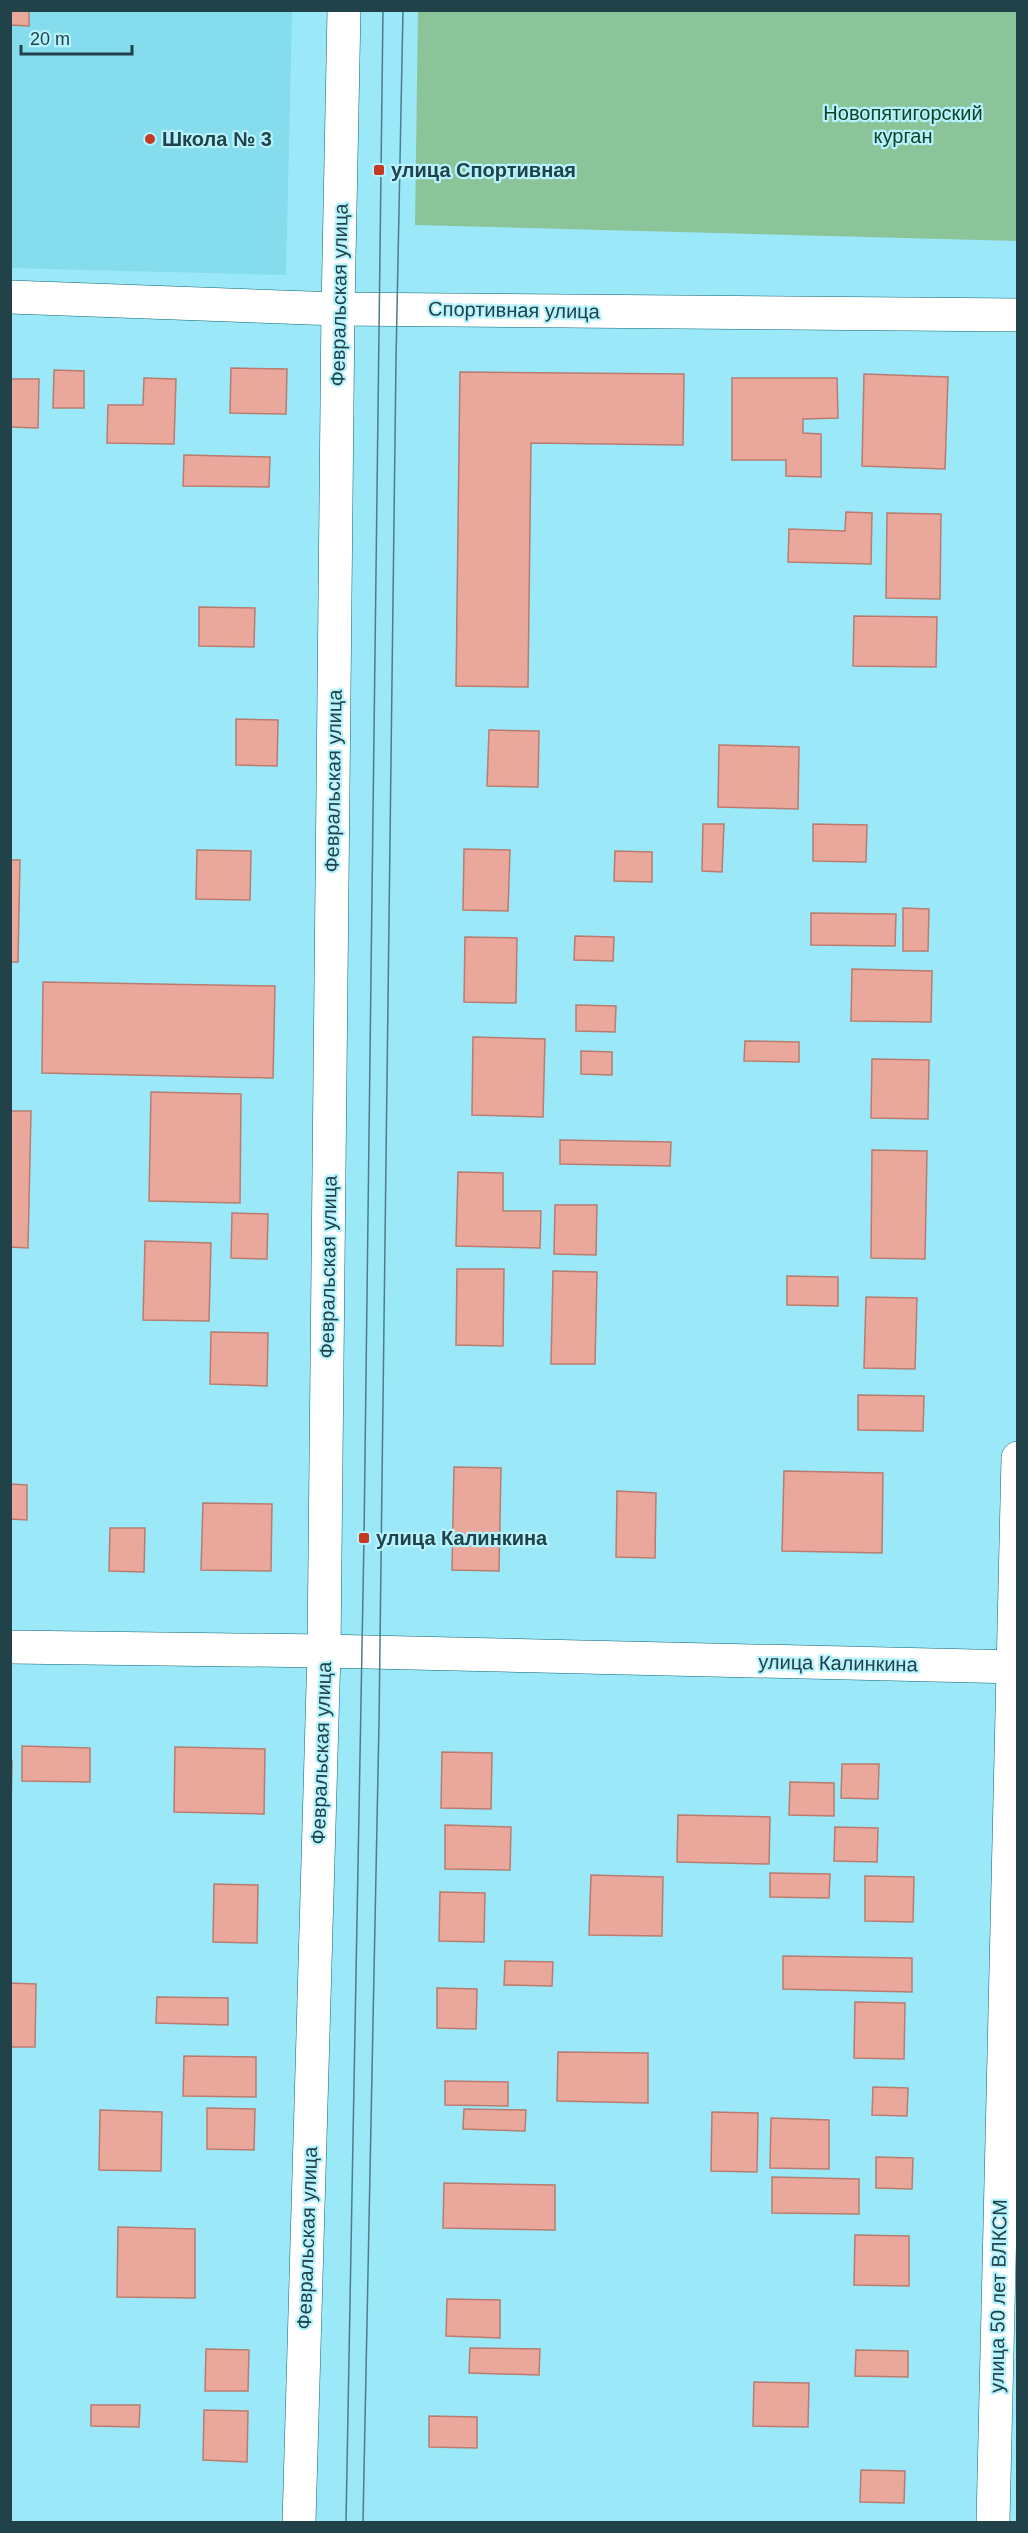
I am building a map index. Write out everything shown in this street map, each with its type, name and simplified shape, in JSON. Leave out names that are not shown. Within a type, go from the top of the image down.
[{"type":"street","name":"Февральская улица","points":[[299,2523],[324,1651],[338,309],[344,10]]},
{"type":"street","name":"Спортивная улица","points":[[10,297],[338,309],[1017,315]]},
{"type":"street","name":"улица 50 лет ВЛКСМ","points":[[993,2523],[1015,1667],[1017,1458]]},
{"type":"street","name":"улица Калинкина","points":[[10,1647],[324,1651],[1015,1667]]},
{"type":"shaded area","name":"Школа № 3","points":[[11,11],[292,11],[286,275],[11,268]]},
{"type":"green space","name":"Новопятигорский курган","points":[[418,11],[1017,11],[1017,241],[415,225]]},
{"type":"building","points":[[10,10],[29,10],[29,26],[10,25]]},
{"type":"building","points":[[231,368],[287,369],[286,414],[230,413]]},
{"type":"building","points":[[54,370],[84,371],[84,408],[53,408]]},
{"type":"building","points":[[460,372],[684,374],[683,445],[531,443],[528,687],[456,686]]},
{"type":"building","points":[[864,374],[948,377],[945,469],[862,466]]},
{"type":"building","points":[[144,378],[176,379],[174,444],[107,443],[108,405],[143,405]]},
{"type":"building","points":[[732,378],[837,378],[838,418],[803,419],[803,433],[821,434],[821,477],[786,476],[786,460],[732,460]]},
{"type":"building","points":[[10,379],[39,379],[38,428],[10,427]]},
{"type":"building","points":[[184,455],[270,457],[269,487],[183,486]]},
{"type":"building","points":[[846,512],[872,513],[871,564],[788,562],[789,529],[845,531]]},
{"type":"building","points":[[887,513],[941,514],[940,599],[886,598]]},
{"type":"building","points":[[199,607],[255,608],[254,647],[199,646]]},
{"type":"building","points":[[854,616],[937,617],[936,667],[853,666]]},
{"type":"building","points":[[236,719],[278,720],[277,766],[236,765]]},
{"type":"building","points":[[489,730],[539,731],[538,787],[487,786]]},
{"type":"building","points":[[719,745],[799,747],[798,809],[718,807]]},
{"type":"building","points":[[703,824],[724,824],[722,872],[702,871]]},
{"type":"building","points":[[813,824],[867,825],[866,862],[813,861]]},
{"type":"building","points":[[464,849],[510,850],[508,911],[463,910]]},
{"type":"building","points":[[197,850],[251,851],[250,900],[196,899]]},
{"type":"building","points":[[615,851],[652,852],[652,882],[614,881]]},
{"type":"building","points":[[10,860],[20,860],[18,962],[10,962]]},
{"type":"building","points":[[903,908],[929,909],[928,951],[903,951]]},
{"type":"building","points":[[811,913],[896,914],[895,946],[811,945]]},
{"type":"building","points":[[575,936],[614,937],[613,961],[574,960]]},
{"type":"building","points":[[465,937],[517,938],[516,1003],[464,1002]]},
{"type":"building","points":[[852,969],[932,971],[931,1022],[851,1021]]},
{"type":"building","points":[[43,982],[275,986],[273,1078],[42,1073]]},
{"type":"building","points":[[576,1005],[616,1006],[615,1032],[576,1031]]},
{"type":"building","points":[[473,1037],[545,1039],[543,1117],[472,1115]]},
{"type":"building","points":[[745,1041],[799,1042],[799,1062],[744,1061]]},
{"type":"building","points":[[581,1051],[612,1052],[612,1075],[581,1074]]},
{"type":"building","points":[[872,1059],[929,1060],[928,1119],[871,1118]]},
{"type":"building","points":[[151,1092],[241,1094],[240,1203],[149,1201]]},
{"type":"building","points":[[10,1111],[31,1111],[28,1248],[10,1247]]},
{"type":"building","points":[[560,1140],[671,1142],[670,1166],[560,1164]]},
{"type":"building","points":[[872,1150],[927,1151],[925,1259],[871,1258]]},
{"type":"building","points":[[458,1172],[503,1173],[503,1211],[541,1211],[540,1248],[456,1246]]},
{"type":"building","points":[[555,1205],[597,1205],[596,1255],[554,1254]]},
{"type":"building","points":[[232,1213],[268,1214],[267,1259],[231,1258]]},
{"type":"building","points":[[145,1241],[211,1243],[209,1321],[143,1320]]},
{"type":"building","points":[[457,1269],[504,1269],[503,1346],[456,1345]]},
{"type":"building","points":[[553,1271],[597,1272],[595,1364],[551,1364]]},
{"type":"building","points":[[787,1276],[838,1277],[838,1306],[787,1305]]},
{"type":"building","points":[[866,1297],[917,1298],[915,1369],[864,1368]]},
{"type":"building","points":[[211,1332],[268,1333],[267,1386],[210,1384]]},
{"type":"building","points":[[858,1395],[924,1396],[923,1431],[858,1430]]},
{"type":"building","points":[[454,1467],[501,1468],[499,1571],[452,1570]]},
{"type":"building","points":[[784,1471],[883,1473],[882,1553],[782,1551]]},
{"type":"building","points":[[10,1484],[27,1485],[27,1520],[10,1519]]},
{"type":"building","points":[[617,1491],[656,1493],[655,1558],[616,1557]]},
{"type":"building","points":[[203,1503],[272,1504],[271,1571],[201,1570]]},
{"type":"building","points":[[110,1528],[145,1528],[144,1572],[109,1571]]},
{"type":"building","points":[[22,1746],[90,1748],[90,1782],[22,1781]]},
{"type":"building","points":[[175,1747],[265,1749],[264,1814],[174,1812]]},
{"type":"building","points":[[442,1752],[492,1753],[491,1809],[441,1808]]},
{"type":"building","points":[[10,1761],[12,1761],[11,1808],[10,1808]]},
{"type":"building","points":[[842,1764],[879,1764],[878,1799],[841,1798]]},
{"type":"building","points":[[790,1782],[834,1783],[834,1816],[789,1815]]},
{"type":"building","points":[[678,1815],[770,1817],[769,1864],[677,1862]]},
{"type":"building","points":[[445,1825],[511,1827],[510,1870],[445,1869]]},
{"type":"building","points":[[835,1827],[878,1828],[877,1862],[834,1861]]},
{"type":"building","points":[[770,1873],[830,1874],[829,1898],[770,1897]]},
{"type":"building","points":[[591,1875],[663,1877],[662,1936],[589,1935]]},
{"type":"building","points":[[865,1876],[914,1877],[913,1922],[865,1921]]},
{"type":"building","points":[[214,1884],[258,1885],[257,1943],[213,1942]]},
{"type":"building","points":[[440,1892],[485,1893],[484,1942],[439,1941]]},
{"type":"building","points":[[783,1956],[912,1958],[912,1992],[783,1989]]},
{"type":"building","points":[[505,1961],[553,1962],[552,1986],[504,1985]]},
{"type":"building","points":[[10,1983],[36,1984],[35,2047],[10,2047]]},
{"type":"building","points":[[437,1988],[477,1989],[476,2029],[437,2028]]},
{"type":"building","points":[[157,1997],[228,1998],[228,2025],[156,2023]]},
{"type":"building","points":[[855,2002],[905,2003],[904,2059],[854,2058]]},
{"type":"building","points":[[558,2052],[648,2053],[648,2103],[557,2101]]},
{"type":"building","points":[[184,2056],[256,2057],[256,2097],[183,2096]]},
{"type":"building","points":[[445,2081],[508,2082],[508,2106],[445,2105]]},
{"type":"building","points":[[873,2087],[908,2088],[907,2116],[872,2115]]},
{"type":"building","points":[[207,2108],[255,2109],[254,2150],[207,2149]]},
{"type":"building","points":[[464,2109],[526,2110],[525,2131],[463,2129]]},
{"type":"building","points":[[100,2110],[162,2112],[161,2171],[99,2170]]},
{"type":"building","points":[[712,2112],[758,2113],[757,2172],[711,2171]]},
{"type":"building","points":[[771,2118],[829,2120],[829,2169],[770,2168]]},
{"type":"building","points":[[876,2157],[913,2158],[912,2189],[876,2188]]},
{"type":"building","points":[[772,2177],[859,2179],[859,2214],[772,2213]]},
{"type":"building","points":[[444,2183],[555,2185],[555,2230],[443,2228]]},
{"type":"building","points":[[118,2227],[195,2229],[195,2298],[117,2297]]},
{"type":"building","points":[[855,2235],[909,2236],[909,2286],[854,2285]]},
{"type":"building","points":[[447,2299],[500,2300],[500,2338],[446,2336]]},
{"type":"building","points":[[470,2348],[540,2349],[539,2375],[469,2373]]},
{"type":"building","points":[[206,2349],[249,2350],[248,2391],[205,2391]]},
{"type":"building","points":[[856,2350],[908,2351],[908,2377],[855,2376]]},
{"type":"building","points":[[754,2382],[809,2383],[808,2427],[753,2426]]},
{"type":"building","points":[[91,2405],[140,2405],[139,2427],[91,2426]]},
{"type":"building","points":[[204,2410],[248,2411],[247,2462],[203,2460]]},
{"type":"building","points":[[429,2416],[477,2417],[477,2448],[429,2447]]},
{"type":"building","points":[[861,2470],[905,2471],[904,2503],[860,2502]]},
{"type":"tram line","points":[[346,2522],[364,1538],[383,10]]},
{"type":"tram line","points":[[363,2522],[379,1723],[396,360],[403,10]]},
{"type":"place","name":"Школа № 3","points":[[150,139]]},
{"type":"place","name":"улица Спортивная","points":[[379,170]]},
{"type":"place","name":"улица Калинкина","points":[[364,1538]]}]
